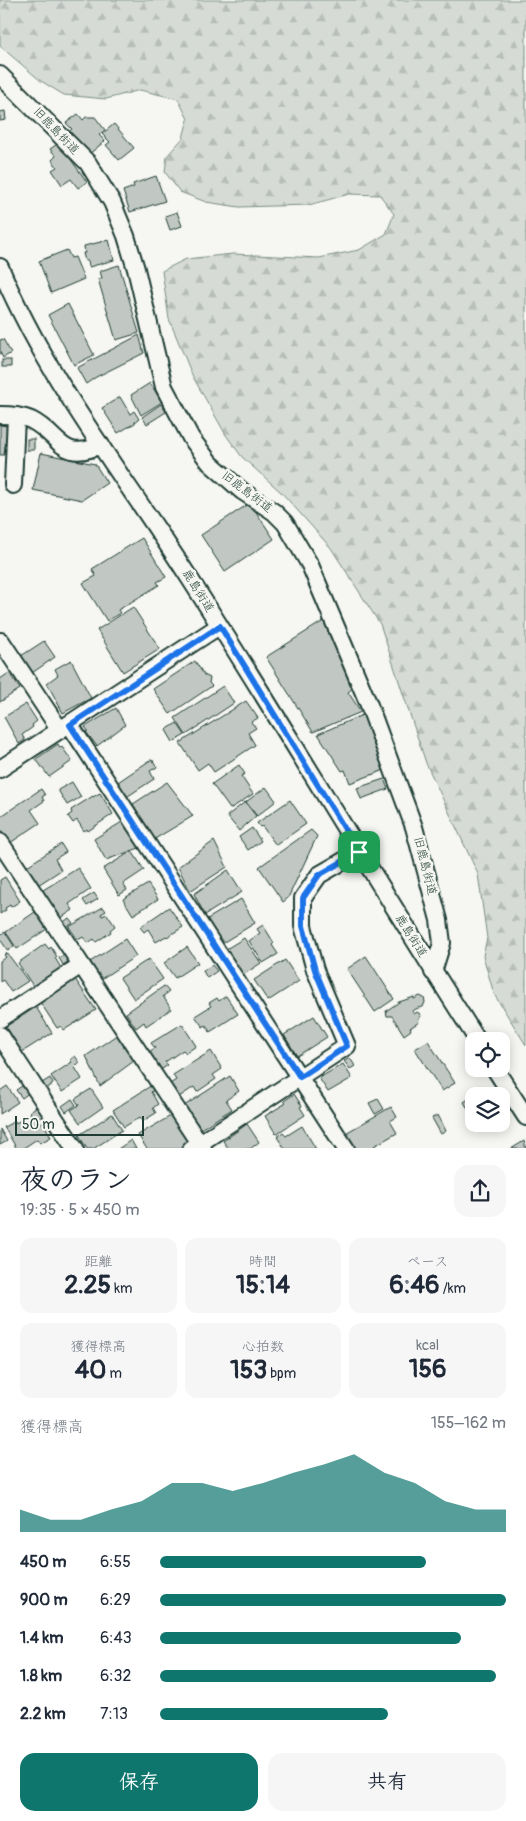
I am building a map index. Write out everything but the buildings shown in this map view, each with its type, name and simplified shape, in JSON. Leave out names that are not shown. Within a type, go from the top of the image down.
[{"type":"street","name":"旧鹿島街道","points":[[0,75],[88,163],[112,202],[126,236],[136,269],[164,387],[191,438],[210,463],[242,490],[274,512],[285,524],[310,566],[362,687],[414,827],[438,920],[442,944],[433,972]]},
{"type":"street","name":"鹿島街道","points":[[0,268],[31,331],[71,400],[220,626],[433,972],[472,1032]]},
{"type":"street","points":[[0,415],[16,416],[31,420],[62,446],[72,451],[88,451],[101,445]]},
{"type":"street","points":[[13,485],[16,416]]},
{"type":"street","points":[[0,769],[220,626]]},
{"type":"street","points":[[1,641],[65,728],[346,1148]]},
{"type":"street","points":[[0,842],[198,1147],[347,1046],[315,970],[303,926],[303,898],[319,875],[359,852]]},
{"type":"street","points":[[0,1019],[81,965]]},
{"type":"street","points":[[0,1035],[75,1148]]},
{"type":"street","points":[[500,1077],[526,1117]]},
{"type":"green space","points":[[0,0],[526,0],[526,1045],[494,994],[483,956],[487,938],[478,874],[426,763],[380,624],[331,548],[282,493],[242,457],[226,435],[193,377],[169,319],[162,271],[186,259],[233,254],[319,258],[359,250],[386,234],[394,214],[380,195],[349,194],[309,205],[239,207],[206,202],[180,192],[165,172],[167,156],[183,138],[188,119],[178,99],[140,90],[106,99],[64,95],[41,81],[0,46]]},
{"type":"route","points":[[220,626],[359,852],[319,875],[303,898],[303,926],[315,970],[347,1046],[300,1077],[70,725],[220,626]]}]
